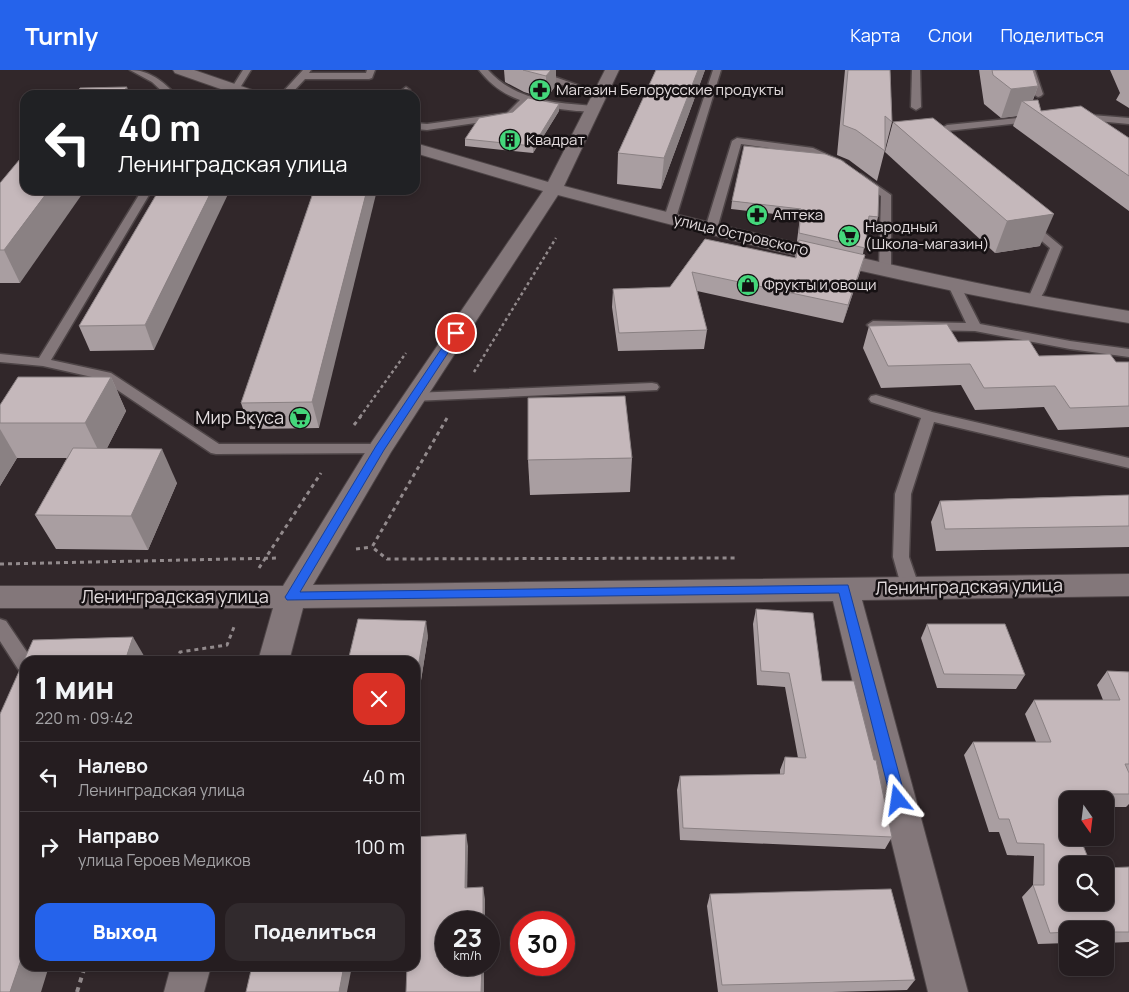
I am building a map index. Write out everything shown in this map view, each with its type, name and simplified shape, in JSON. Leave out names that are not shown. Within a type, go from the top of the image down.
[{"type":"street","points":[[180,70],[238,90]]},
{"type":"street","points":[[275,656],[291,597],[413,397],[554,188],[598,102],[612,70]]},
{"type":"street","name":"улица Островского","points":[[420,150],[554,188],[712,229],[954,285],[1033,301],[1129,317]]},
{"type":"street","name":"Ленинградская улица","points":[[0,597],[291,597],[1129,585]]},
{"type":"street","points":[[844,588],[948,992]]},
{"type":"street","points":[[184,992],[190,971]]},
{"type":"lane","points":[[134,70],[155,80],[166,90]]},
{"type":"lane","points":[[235,89],[247,70]]},
{"type":"lane","points":[[290,90],[305,73],[369,76],[371,70]]},
{"type":"lane","points":[[483,70],[505,90],[525,100],[598,102]]},
{"type":"lane","points":[[510,70],[563,78],[598,102]]},
{"type":"lane","points":[[670,218],[718,70]]},
{"type":"lane","points":[[916,70],[916,107]]},
{"type":"lane","points":[[1032,70],[1038,94]]},
{"type":"lane","points":[[420,126],[510,116],[525,100]]},
{"type":"lane","points":[[1092,127],[1074,117],[1129,121]]},
{"type":"lane","points":[[947,128],[1044,118]]},
{"type":"lane","points":[[712,229],[737,141],[813,151],[844,164],[886,195],[885,269]]},
{"type":"lane","points":[[42,362],[144,195]]},
{"type":"lane","points":[[1019,216],[1056,248],[1033,301]]},
{"type":"lane","points":[[954,285],[975,327]]},
{"type":"lane","points":[[873,325],[975,327],[1070,345],[1129,353]]},
{"type":"lane","points":[[0,358],[42,362],[106,376],[216,448],[380,449]]},
{"type":"lane","points":[[413,397],[652,387]]},
{"type":"lane","points":[[876,399],[929,416],[1129,463]]},
{"type":"lane","points":[[911,589],[901,557],[903,494],[929,416]]},
{"type":"lane","points":[[0,626],[20,665]]},
{"type":"path","points":[[581,195],[460,395],[372,547],[387,559],[743,558]]},
{"type":"path","points":[[0,564],[262,560]]},
{"type":"path","points":[[77,992],[83,971]]},
{"type":"building","points":[[523,70],[551,70],[546,76]]},
{"type":"building","points":[[656,70],[698,70],[664,158],[618,153]]},
{"type":"building","points":[[848,70],[890,70],[892,122],[885,116],[885,151],[856,130],[843,125]]},
{"type":"building","points":[[992,70],[1033,70],[1038,86],[1011,89],[993,75]]},
{"type":"building","points":[[127,87],[125,90],[78,90],[80,88]]},
{"type":"building","points":[[528,98],[559,104],[533,146],[465,139],[479,118],[513,112]]},
{"type":"building","points":[[1038,100],[1041,111],[1081,106],[1129,138],[1129,176],[1022,101]]},
{"type":"building","points":[[933,118],[1054,214],[1007,221],[893,122]]},
{"type":"building","points":[[744,146],[825,154],[841,160],[879,187],[878,217],[869,216],[865,248],[799,233],[801,209],[732,201]]},
{"type":"building","points":[[20,159],[20,195],[45,195],[4,250],[0,250],[0,183]]},
{"type":"building","points":[[156,195],[210,195],[145,325],[79,326]]},
{"type":"building","points":[[312,195],[366,195],[312,402],[241,403]]},
{"type":"building","points":[[705,239],[796,258],[799,240],[865,255],[848,305],[692,272],[707,330],[619,333],[613,289],[670,287]]},
{"type":"building","points":[[947,324],[958,342],[1029,340],[1039,356],[1110,354],[1116,362],[1129,362],[1129,406],[1070,408],[1055,386],[984,388],[970,364],[888,366],[869,326]]},
{"type":"building","points":[[18,377],[111,377],[85,423],[0,423],[0,405]]},
{"type":"building","points":[[625,396],[632,458],[528,460],[528,398]]},
{"type":"building","points":[[73,448],[162,449],[131,516],[35,515]]},
{"type":"building","points":[[1129,495],[1129,526],[945,529],[940,501]]},
{"type":"building","points":[[756,609],[813,613],[822,681],[854,681],[874,760],[876,760],[892,837],[683,828],[680,776],[784,774],[785,757],[806,758],[789,673],[761,671]]},
{"type":"building","points":[[358,619],[426,621],[420,656],[349,656]]},
{"type":"building","points":[[927,624],[1005,624],[1025,675],[944,674]]},
{"type":"building","points":[[133,637],[127,656],[26,656],[33,640]]},
{"type":"building","points":[[20,669],[20,963],[10,992],[0,992],[0,714]]},
{"type":"building","points":[[1107,671],[1129,672],[1129,764],[1125,764],[1129,773],[1129,794],[1114,794],[1114,791],[1059,791],[1059,846],[1083,846],[1087,856],[1059,856],[1059,911],[1114,911],[1114,868],[1129,867],[1129,932],[1114,932],[1114,921],[1059,921],[1059,932],[1050,933],[1033,885],[1044,885],[1044,844],[1017,843],[1009,819],[999,819],[973,742],[1051,742],[1034,700],[1120,700]]},
{"type":"building","points":[[466,834],[465,888],[483,887],[483,911],[435,911],[435,976],[482,976],[481,992],[406,992],[407,971],[420,971],[420,837]]},
{"type":"building","points":[[891,889],[915,980],[722,985],[710,894]]},
{"type":"building","points":[[251,971],[343,971],[339,992],[246,992]]},
{"type":"place","name":"Магазин Белорусские продукты","points":[[540,90]]},
{"type":"place","name":"Квадрат","points":[[510,140]]},
{"type":"place","name":"Аптека","points":[[757,215]]},
{"type":"place","name":"Народный (Школа-магазин)","points":[[849,236]]},
{"type":"place","name":"Фрукты и овощи","points":[[748,285]]},
{"type":"place","name":"Мир Вкуса","points":[[300,418]]},
{"type":"route","points":[[456,333],[380,449],[291,597],[844,588],[898,800]]}]
